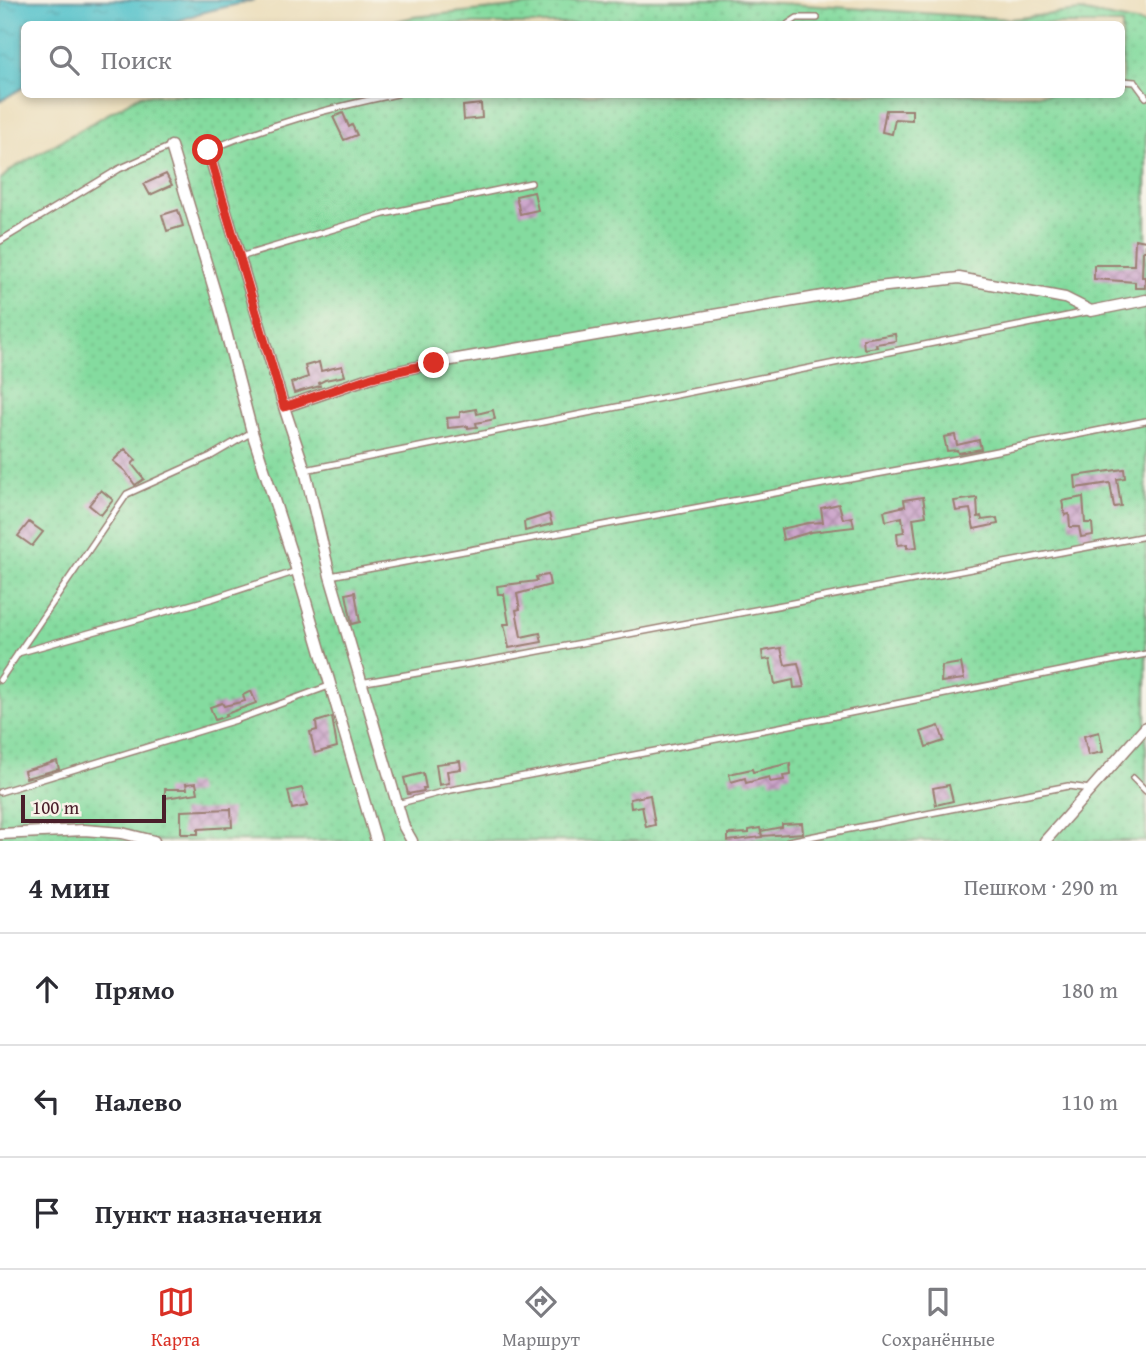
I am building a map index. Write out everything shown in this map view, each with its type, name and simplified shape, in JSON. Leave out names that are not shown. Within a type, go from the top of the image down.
[{"type":"street","points":[[171,146],[220,309],[252,432],[297,571],[376,841]]},
{"type":"street","points":[[208,150],[305,470],[330,576],[360,683],[404,827],[412,841]]},
{"type":"street","points":[[284,407],[372,377],[434,363],[869,288],[959,278],[1065,298],[1091,312],[1146,300]]},
{"type":"street","points":[[1045,841],[1146,727]]},
{"type":"street","points":[[0,834],[54,837],[84,830],[122,833],[154,841]]},
{"type":"lane","points":[[792,21],[797,18],[817,18]]},
{"type":"lane","points":[[1125,81],[1135,82],[1146,97]]},
{"type":"lane","points":[[208,150],[267,126],[337,106],[377,98]]},
{"type":"lane","points":[[0,241],[119,170],[171,146]]},
{"type":"lane","points":[[240,257],[384,214],[530,183]]},
{"type":"lane","points":[[305,470],[1091,312]]},
{"type":"lane","points":[[330,576],[1146,421]]},
{"type":"lane","points":[[0,680],[127,494],[211,456],[252,432]]},
{"type":"lane","points":[[360,683],[1146,536]]},
{"type":"lane","points":[[18,653],[214,598],[297,571]]},
{"type":"lane","points":[[397,803],[1146,653]]},
{"type":"lane","points":[[0,792],[236,720],[329,686]]},
{"type":"lane","points":[[1133,778],[1146,791]]},
{"type":"lane","points":[[789,841],[1068,786],[1090,789]]},
{"type":"green space","points":[[586,0],[732,0],[1010,19],[1080,11],[1146,24],[1146,841],[0,841],[0,180],[12,169],[136,98],[1125,98],[1125,21],[398,21],[413,17]]},
{"type":"water","points":[[0,0],[255,0],[178,21],[21,21],[21,89],[0,101]]},
{"type":"building","points":[[481,104],[482,118],[464,120],[463,106]]},
{"type":"building","points":[[886,110],[912,110],[912,120],[895,119],[892,134],[882,132]]},
{"type":"building","points":[[343,113],[349,127],[352,125],[357,135],[344,140],[333,117]]},
{"type":"building","points":[[166,174],[172,185],[150,195],[144,184]]},
{"type":"building","points":[[534,192],[538,210],[520,214],[516,196]]},
{"type":"building","points":[[178,210],[183,226],[167,231],[162,215]]},
{"type":"building","points":[[1135,239],[1146,241],[1142,277],[1145,277],[1145,288],[1135,288],[1135,282],[1094,279],[1094,265],[1134,265]]},
{"type":"building","points":[[895,334],[896,341],[864,349],[863,339]]},
{"type":"building","points":[[319,362],[321,371],[342,366],[345,376],[325,380],[319,383],[320,386],[294,393],[291,383],[308,377],[305,366]]},
{"type":"building","points":[[476,409],[477,414],[493,410],[495,419],[476,423],[477,427],[448,428],[447,418],[460,417],[460,412]]},
{"type":"building","points":[[955,435],[957,445],[979,440],[981,449],[958,453],[957,450],[947,451],[944,437]]},
{"type":"building","points":[[125,449],[136,460],[132,464],[144,479],[135,485],[113,461]]},
{"type":"building","points":[[1124,469],[1125,478],[1117,479],[1121,506],[1114,507],[1110,483],[1076,488],[1075,476]]},
{"type":"building","points":[[101,490],[113,500],[101,515],[89,505]]},
{"type":"building","points":[[923,497],[926,516],[913,518],[917,547],[898,545],[897,533],[904,532],[902,517],[886,521],[884,511],[905,506],[904,500]]},
{"type":"building","points":[[1083,497],[1085,523],[1092,523],[1093,535],[1081,537],[1079,527],[1070,527],[1069,514],[1065,515],[1062,501]]},
{"type":"building","points":[[977,498],[978,517],[981,516],[982,520],[997,518],[998,524],[974,529],[970,509],[956,511],[954,501]]},
{"type":"building","points":[[839,504],[843,519],[852,517],[854,527],[811,532],[783,540],[781,529],[823,522],[821,508]]},
{"type":"building","points":[[549,514],[552,524],[525,531],[524,522]]},
{"type":"building","points":[[29,522],[43,532],[32,546],[18,536]]},
{"type":"building","points":[[548,575],[550,585],[517,594],[520,609],[516,610],[521,637],[540,633],[542,642],[509,648],[504,624],[509,624],[504,594],[498,594],[497,586],[537,581],[536,577]]},
{"type":"building","points":[[355,592],[360,622],[352,624],[346,594]]},
{"type":"building","points":[[781,648],[785,665],[798,663],[804,687],[794,688],[793,680],[775,684],[770,659],[763,660],[762,651]]},
{"type":"building","points":[[961,663],[964,679],[941,682],[942,666]]},
{"type":"building","points":[[251,691],[256,703],[215,720],[210,707],[245,701],[243,695]]},
{"type":"building","points":[[332,717],[337,747],[315,753],[310,732],[317,730],[316,722]]},
{"type":"building","points":[[939,726],[944,741],[926,747],[921,732]]},
{"type":"building","points":[[1099,732],[1103,752],[1088,755],[1084,736]]},
{"type":"building","points":[[57,761],[59,769],[26,778],[24,771]]},
{"type":"building","points":[[460,761],[461,769],[447,771],[449,783],[439,785],[436,764]]},
{"type":"building","points":[[790,763],[791,775],[783,776],[784,780],[770,782],[769,777],[746,783],[745,778],[731,782],[729,774],[752,769],[753,772]]},
{"type":"building","points":[[423,773],[426,788],[423,788],[424,791],[408,794],[404,778]]},
{"type":"building","points":[[196,783],[198,793],[165,798],[165,789],[187,789],[186,784]]},
{"type":"building","points":[[949,785],[953,801],[936,805],[933,788]]},
{"type":"building","points":[[302,788],[307,806],[292,809],[288,791]]},
{"type":"building","points":[[650,795],[655,825],[646,827],[642,806],[631,808],[630,799]]},
{"type":"building","points":[[231,809],[232,827],[198,829],[198,834],[181,834],[181,811]]},
{"type":"building","points":[[802,823],[803,833],[762,836],[761,831],[782,827],[782,824]]},
{"type":"building","points":[[760,828],[762,837],[728,841],[728,834],[749,833],[749,830]]},
{"type":"route","points":[[208,150],[284,407],[372,377],[434,363]]}]
